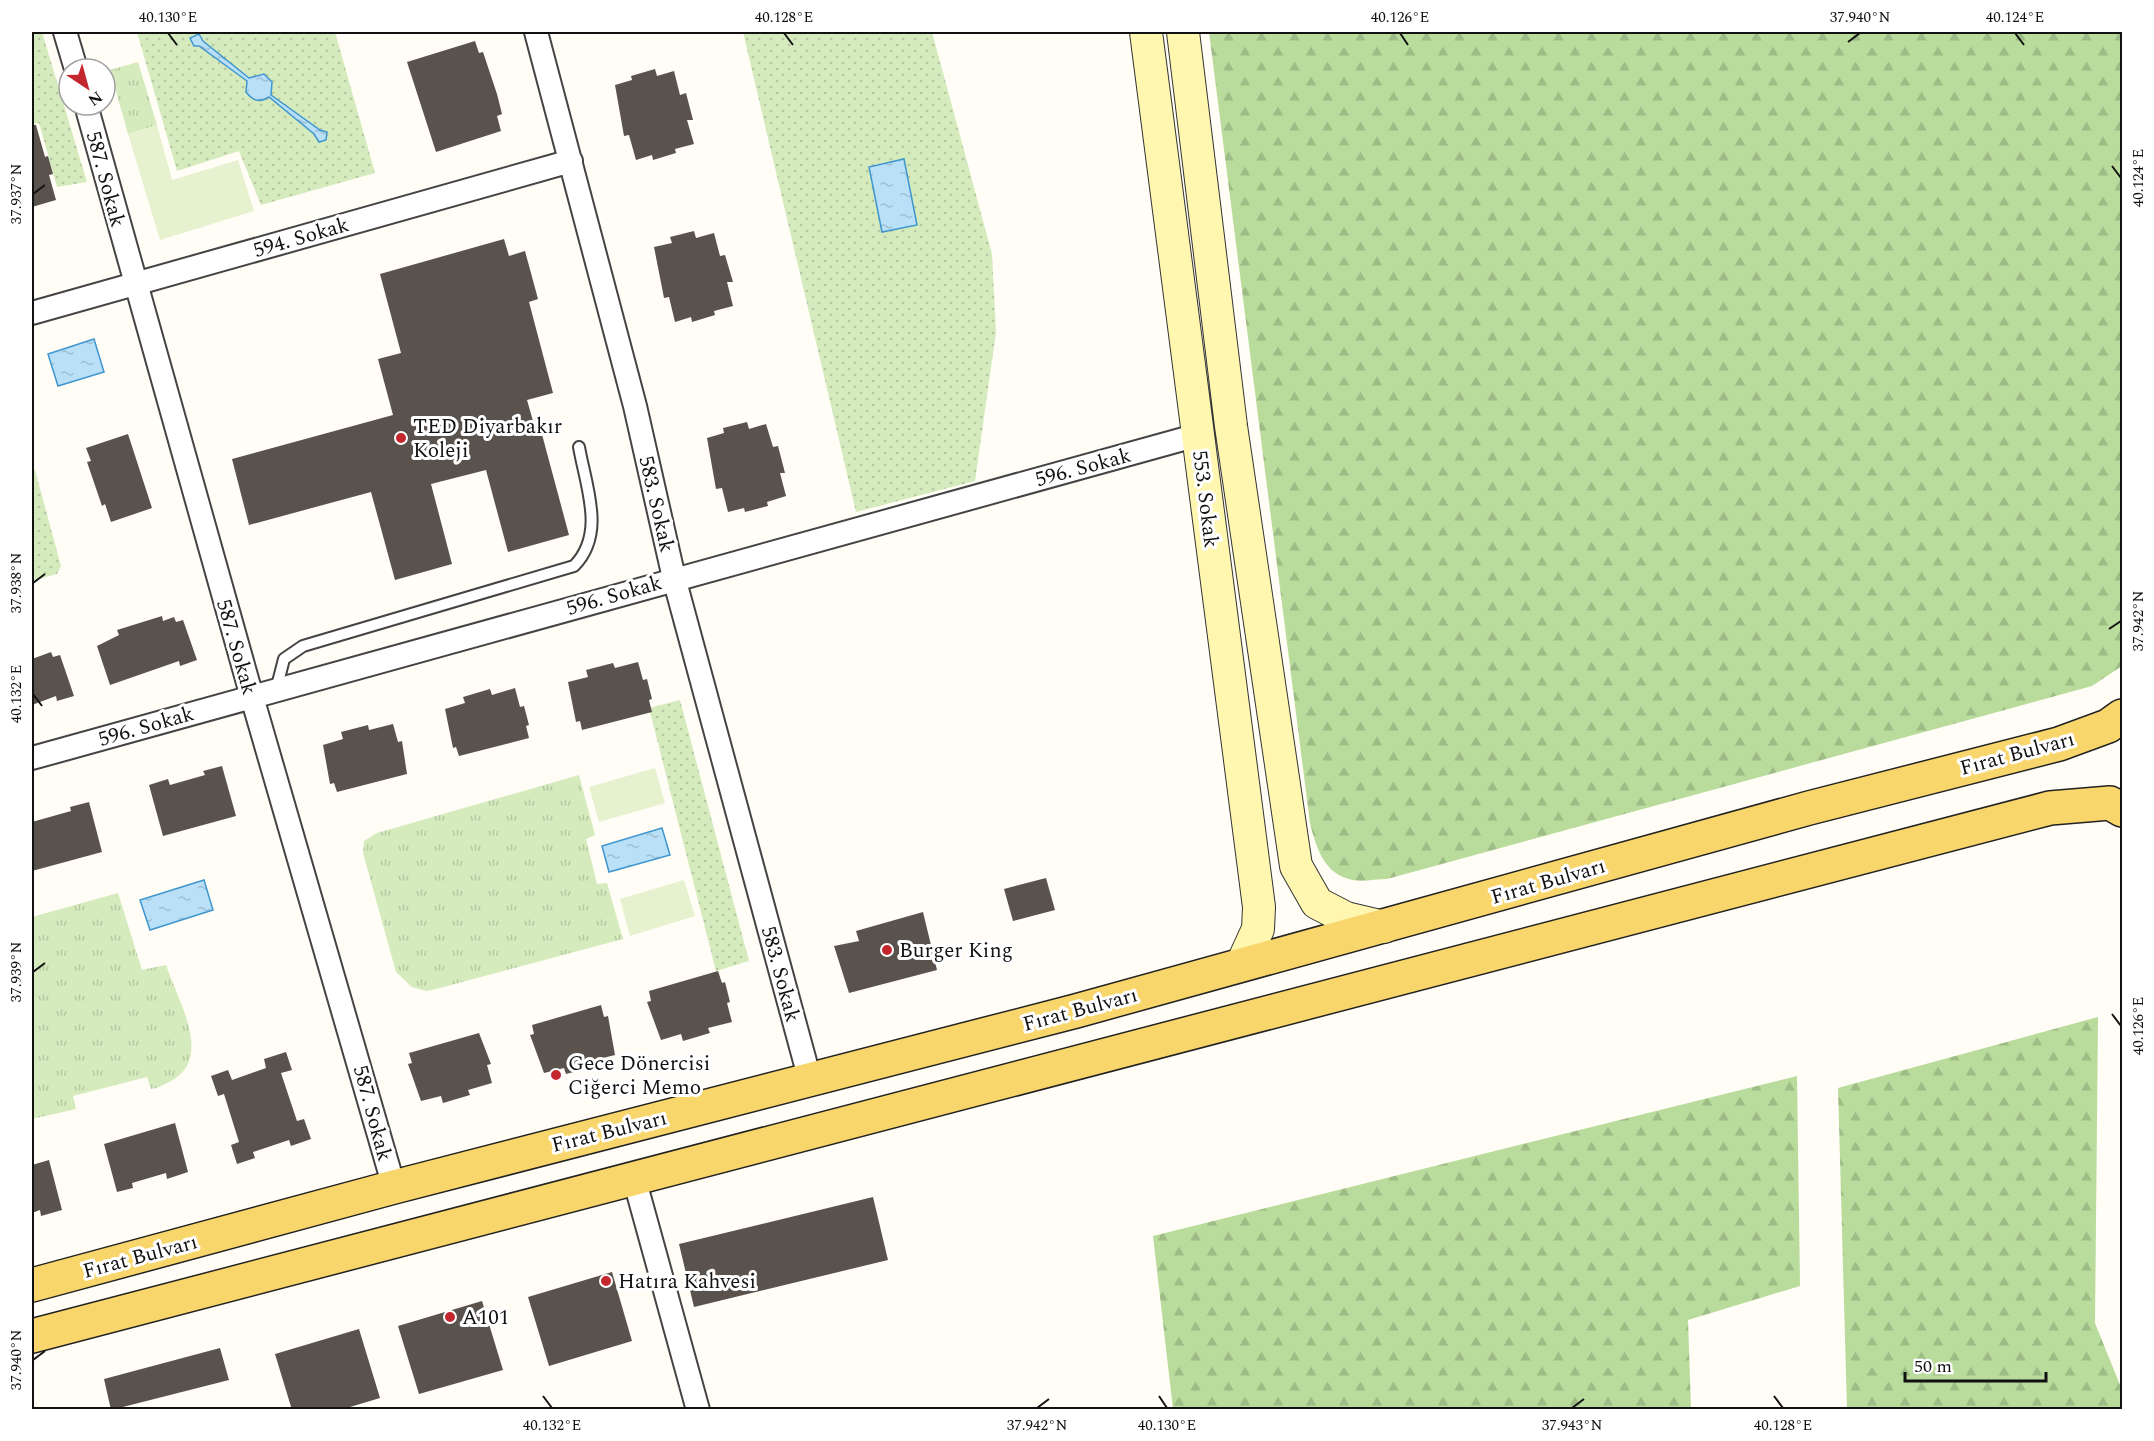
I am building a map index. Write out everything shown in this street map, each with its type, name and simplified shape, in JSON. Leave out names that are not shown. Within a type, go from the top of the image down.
[{"type":"main road","name":"553. Sokak","points":[[1146,32],[1259,907],[1258,929],[1242,964]]},
{"type":"main road","points":[[1183,32],[1231,426],[1296,866],[1317,903],[1346,918],[1384,927]]},
{"type":"main road","name":"Fırat Bulvarı","points":[[32,1285],[394,1187],[1076,1011],[1809,808],[2059,744],[2108,726],[2122,716]]},
{"type":"main road","points":[[32,1336],[2050,808],[2110,803],[2122,810]]},
{"type":"street","points":[[66,32],[73,57]]},
{"type":"street","name":"583. Sokak","points":[[536,32],[635,406],[674,578],[810,1080]]},
{"type":"street","name":"587. Sokak","points":[[89,117],[252,697],[394,1187]]},
{"type":"street","name":"594. Sokak","points":[[32,313],[571,161]]},
{"type":"street","name":"596. Sokak","points":[[32,758],[674,578],[1198,435]]},
{"type":"street","points":[[634,1178],[698,1410]]},
{"type":"lane","points":[[276,690],[284,659],[303,646],[574,566],[586,554],[594,527],[579,447]]},
{"type":"green space","points":[[32,32],[42,32],[57,82],[57,117],[68,117],[87,182],[57,187],[39,123],[32,124]]},
{"type":"green space","points":[[137,32],[335,32],[375,173],[261,205],[239,151],[177,171]]},
{"type":"green space","points":[[743,32],[932,32],[992,254],[996,332],[975,481],[856,512]]},
{"type":"green space","points":[[1209,32],[2122,32],[2122,666],[2092,686],[1387,879],[1357,881],[1335,872],[1323,859],[1310,823]]},
{"type":"green space","points":[[138,62],[157,125],[128,134],[117,95],[117,68]]},
{"type":"green space","points":[[157,125],[172,180],[238,160],[254,211],[160,240],[128,134]]},
{"type":"green space","points":[[32,467],[35,470],[61,566],[57,574],[32,581]]},
{"type":"green space","points":[[680,700],[749,961],[716,971],[649,708]]},
{"type":"green space","points":[[655,768],[665,803],[599,822],[589,787]]},
{"type":"green space","points":[[579,775],[595,835],[586,839],[597,884],[607,883],[623,939],[436,989],[426,991],[412,987],[396,972],[363,853],[364,841],[377,833]]},
{"type":"green space","points":[[684,880],[695,916],[630,936],[620,899]]},
{"type":"green space","points":[[118,893],[142,970],[166,965],[189,1029],[190,1060],[183,1072],[158,1087],[151,1089],[147,1077],[73,1096],[76,1109],[32,1119],[32,917]]},
{"type":"green space","points":[[2098,1017],[2095,1323],[2122,1390],[2122,1409],[1847,1409],[1838,1088]]},
{"type":"green space","points":[[1797,1076],[1800,1286],[1688,1320],[1691,1409],[1173,1409],[1153,1236]]},
{"type":"water","points":[[199,34],[203,41],[249,78],[264,74],[272,82],[271,95],[320,130],[327,132],[326,140],[319,142],[314,134],[269,97],[256,100],[251,97],[246,92],[247,81],[199,46],[194,46],[190,38]]},
{"type":"water","points":[[904,159],[917,225],[882,232],[869,167]]},
{"type":"water","points":[[94,339],[104,372],[58,386],[48,354]]},
{"type":"water","points":[[662,828],[670,855],[609,872],[602,846]]},
{"type":"water","points":[[204,880],[213,910],[150,930],[140,900]]},
{"type":"building","points":[[475,41],[479,53],[483,52],[497,94],[502,114],[497,116],[501,131],[436,152],[407,62]]},
{"type":"building","points":[[655,69],[657,76],[674,71],[680,95],[686,93],[693,120],[687,120],[694,144],[675,149],[676,153],[653,160],[652,155],[636,160],[629,135],[624,136],[615,85],[632,80],[631,76]]},
{"type":"building","points":[[32,125],[36,125],[45,157],[48,156],[53,174],[49,175],[56,200],[32,207]]},
{"type":"building","points":[[694,231],[696,238],[714,233],[720,256],[725,255],[733,282],[727,282],[733,306],[714,311],[715,315],[692,322],[691,317],[675,322],[669,297],[664,298],[654,247],[672,243],[670,237]]},
{"type":"building","points":[[504,239],[509,256],[525,251],[538,299],[529,302],[553,393],[527,400],[535,428],[540,427],[569,535],[508,552],[486,470],[431,484],[452,564],[395,580],[371,492],[249,525],[232,459],[393,415],[378,359],[401,353],[380,274]]},
{"type":"building","points":[[747,422],[749,429],[766,424],[773,447],[778,446],[785,473],[780,473],[786,496],[767,502],[768,506],[745,512],[744,508],[728,512],[722,488],[716,489],[707,438],[724,433],[723,428]]},
{"type":"building","points":[[128,434],[152,508],[111,522],[105,504],[102,506],[87,462],[91,461],[86,448]]},
{"type":"building","points":[[162,616],[163,621],[174,617],[176,622],[183,620],[197,660],[180,666],[179,661],[110,685],[97,646],[119,635],[117,630]]},
{"type":"building","points":[[51,652],[53,657],[60,655],[74,696],[57,701],[56,696],[32,705],[32,659]]},
{"type":"building","points":[[638,662],[643,680],[647,679],[652,699],[649,700],[652,712],[582,730],[580,721],[576,722],[568,682],[588,677],[586,670],[613,663],[615,668]]},
{"type":"building","points":[[515,688],[520,707],[524,706],[529,725],[526,726],[529,738],[459,756],[456,747],[453,748],[445,709],[465,703],[463,697],[490,689],[492,695]]},
{"type":"building","points":[[393,724],[398,742],[402,741],[407,774],[337,792],[334,783],[330,784],[323,745],[343,739],[341,732],[368,725],[369,730]]},
{"type":"building","points":[[222,766],[236,816],[163,836],[149,785],[168,779],[170,785],[205,775],[203,771]]},
{"type":"building","points":[[89,802],[102,852],[32,871],[32,822],[71,811],[70,807]]},
{"type":"building","points":[[1046,878],[1055,910],[1013,921],[1004,889]]},
{"type":"building","points":[[923,912],[937,970],[849,993],[834,946],[859,941],[856,931]]},
{"type":"building","points":[[718,971],[722,983],[725,982],[732,1022],[708,1028],[710,1033],[683,1041],[681,1034],[661,1040],[647,1002],[651,1001],[649,991]]},
{"type":"building","points":[[601,1005],[604,1017],[608,1016],[615,1055],[591,1061],[592,1067],[566,1074],[564,1068],[544,1073],[530,1035],[534,1034],[532,1025]]},
{"type":"building","points":[[479,1033],[491,1064],[487,1065],[492,1083],[468,1090],[470,1095],[443,1103],[441,1096],[421,1101],[408,1064],[412,1063],[409,1053]]},
{"type":"building","points":[[286,1052],[292,1070],[281,1073],[297,1121],[304,1119],[311,1139],[291,1146],[289,1140],[253,1152],[255,1158],[237,1164],[231,1145],[239,1142],[224,1094],[218,1096],[211,1076],[228,1070],[232,1080],[266,1068],[264,1059]]},
{"type":"building","points":[[175,1123],[188,1172],[167,1179],[166,1173],[132,1183],[133,1188],[117,1192],[104,1144]]},
{"type":"building","points":[[49,1160],[62,1210],[41,1216],[40,1210],[32,1213],[32,1165]]},
{"type":"building","points":[[873,1197],[888,1260],[694,1307],[679,1244]]},
{"type":"building","points":[[612,1272],[632,1341],[549,1366],[528,1297]]},
{"type":"building","points":[[482,1301],[503,1370],[419,1394],[398,1326]]},
{"type":"building","points":[[359,1329],[380,1398],[340,1410],[292,1410],[275,1354]]},
{"type":"building","points":[[220,1348],[229,1380],[111,1410],[104,1379]]},
{"type":"place","name":"TED Diyarbakır Koleji","points":[[401,438]]},
{"type":"place","name":"Burger King","points":[[887,950]]},
{"type":"place","name":"Gece Dönercisi Ciğerci Memo","points":[[556,1075]]},
{"type":"place","name":"Hatıra Kahvesi","points":[[606,1281]]},
{"type":"place","name":"A101","points":[[450,1317]]}]
